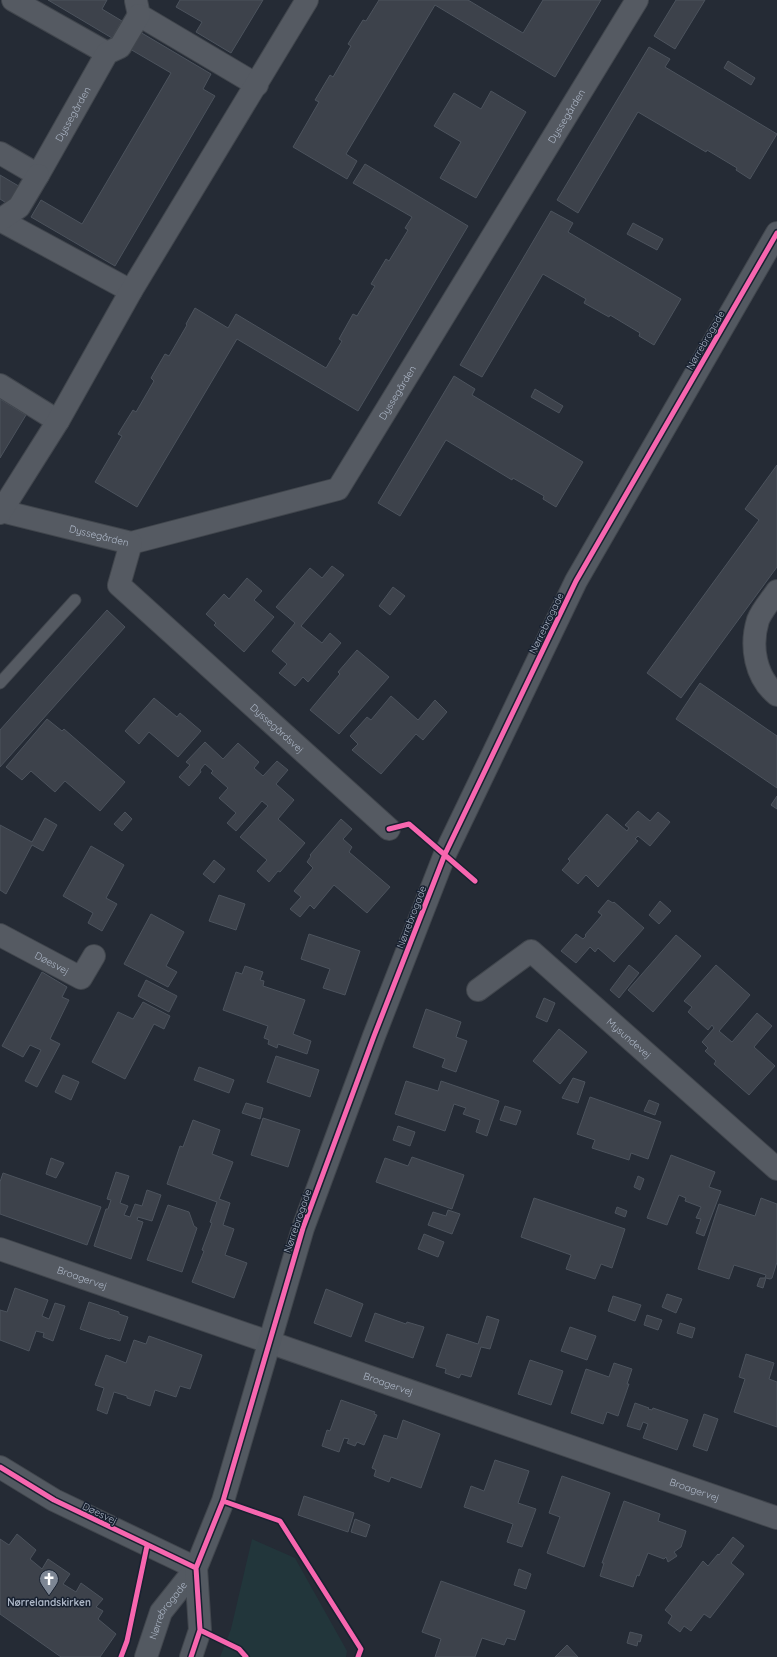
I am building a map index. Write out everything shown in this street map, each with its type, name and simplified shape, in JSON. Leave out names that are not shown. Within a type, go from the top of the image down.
[{"type":"street","points":[[13,0],[107,53]]},
{"type":"street","name":"Dyssegården","points":[[307,0],[131,292],[58,421],[1,512],[131,543],[338,489],[637,0]]},
{"type":"street","name":"Dyssegården","points":[[131,292],[0,220],[19,207],[107,53],[120,47],[138,7],[257,84]]},
{"type":"street","points":[[0,153],[38,175]]},
{"type":"street","name":"Nørrebrogade","points":[[146,1657],[162,1612],[196,1568],[223,1501],[303,1228],[374,1036],[445,854],[576,581],[777,234]]},
{"type":"street","points":[[0,385],[58,421]]},
{"type":"street","name":"Dyssegårdsvej","points":[[131,543],[118,585],[388,828]]},
{"type":"street","points":[[777,591],[758,619],[753,649],[759,670],[773,692],[777,695]]},
{"type":"street","name":"Døesvej","points":[[0,935],[81,978],[94,956]]},
{"type":"street","name":"Mysundevej","points":[[478,990],[531,951],[777,1169]]},
{"type":"street","name":"Broagervej","points":[[0,1249],[777,1518]]},
{"type":"street","name":"Døesvej","points":[[0,1467],[54,1500],[196,1568]]},
{"type":"street","name":"Nørrebrogade","points":[[191,1657],[200,1630],[196,1568]]},
{"type":"lane","points":[[0,683],[75,600]]},
{"type":"green space","points":[[252,1539],[295,1558],[347,1651],[346,1657],[220,1657],[231,1629]]},
{"type":"building","points":[[48,0],[107,0],[102,9],[122,21],[112,38]]},
{"type":"building","points":[[180,0],[263,0],[231,53],[196,32],[202,22],[176,7]]},
{"type":"building","points":[[379,0],[468,0],[523,33],[543,0],[601,0],[555,77],[435,5],[346,154],[357,161],[347,179],[293,147],[319,102],[315,100],[330,75],[333,77],[351,46],[348,44],[363,20],[366,21]]},
{"type":"building","points":[[676,0],[705,0],[675,49],[654,36]]},
{"type":"building","points":[[140,32],[211,74],[203,89],[215,96],[115,266],[31,217],[41,200],[82,224],[171,73],[130,49]]},
{"type":"building","points":[[649,47],[670,59],[665,67],[777,134],[750,179],[736,170],[737,168],[707,150],[706,152],[638,112],[578,213],[557,200]]},
{"type":"building","points":[[728,61],[755,78],[751,85],[724,68]]},
{"type":"building","points":[[491,91],[526,112],[476,198],[440,178],[461,142],[434,126],[454,93],[481,109]]},
{"type":"building","points":[[365,164],[468,226],[358,411],[237,339],[137,507],[95,482],[122,436],[118,434],[133,410],[136,412],[154,381],[151,378],[165,354],[169,356],[195,308],[228,328],[236,314],[326,368],[342,341],[339,339],[353,314],[357,316],[375,286],[371,284],[386,259],[389,261],[408,230],[405,228],[412,217],[353,183]]},
{"type":"building","points":[[0,175],[22,188],[11,206],[0,199]]},
{"type":"building","points":[[551,211],[573,223],[568,232],[681,299],[654,345],[639,336],[640,333],[610,315],[609,317],[584,303],[586,299],[543,274],[482,377],[460,365]]},
{"type":"building","points":[[633,223],[663,239],[657,250],[627,234]]},
{"type":"building","points":[[454,376],[475,389],[472,395],[583,462],[556,507],[543,499],[544,496],[513,478],[512,480],[446,440],[400,516],[378,503]]},
{"type":"building","points":[[535,389],[563,406],[559,413],[531,397]]},
{"type":"building","points":[[0,399],[26,415],[0,458]]},
{"type":"building","points":[[777,465],[777,567],[681,698],[647,673],[759,520],[745,509]]},
{"type":"building","points":[[332,566],[344,575],[301,626],[322,643],[330,633],[341,643],[308,682],[303,677],[295,686],[279,673],[287,664],[272,651],[295,623],[276,607],[310,568],[322,578]]},
{"type":"building","points":[[247,578],[262,591],[254,600],[274,617],[244,652],[214,625],[216,623],[206,614],[224,594],[229,599]]},
{"type":"building","points":[[393,587],[405,596],[390,615],[379,606]]},
{"type":"building","points":[[107,610],[125,627],[0,767],[0,730]]},
{"type":"building","points":[[357,650],[389,677],[339,734],[310,710],[340,674],[338,672]]},
{"type":"building","points":[[700,683],[777,736],[777,788],[676,719]]},
{"type":"building","points":[[391,696],[418,720],[435,700],[447,712],[423,740],[416,734],[381,774],[352,750],[358,744],[350,736],[367,717],[371,720]]},
{"type":"building","points":[[154,698],[177,717],[180,713],[201,731],[178,757],[149,732],[139,744],[125,731]]},
{"type":"building","points":[[47,719],[62,731],[64,729],[125,782],[100,811],[65,781],[55,792],[31,771],[22,780],[6,767]]},
{"type":"building","points":[[205,742],[223,759],[238,743],[259,762],[254,768],[263,776],[277,761],[288,770],[276,784],[294,800],[278,819],[305,843],[280,872],[278,871],[269,882],[257,871],[267,860],[240,837],[268,806],[262,801],[236,831],[227,823],[236,813],[219,798],[228,788],[211,773],[213,771],[205,764],[200,770],[201,772],[189,786],[179,777],[190,765],[186,762]]},
{"type":"building","points":[[777,796],[777,809],[771,805]]},
{"type":"building","points":[[638,811],[650,821],[658,812],[670,822],[650,846],[638,836],[635,839],[638,841],[598,887],[586,875],[578,884],[562,870],[570,861],[568,859],[607,814],[627,831],[629,828],[625,825]]},
{"type":"building","points":[[125,812],[132,819],[122,831],[114,824]]},
{"type":"building","points":[[45,818],[57,825],[43,851],[32,845],[6,894],[0,890],[0,825],[32,842]]},
{"type":"building","points":[[341,819],[352,829],[343,839],[352,847],[349,852],[390,887],[367,913],[334,885],[314,909],[310,905],[300,917],[290,909],[301,897],[294,891],[313,868],[307,862],[311,856],[310,855]]},
{"type":"building","points":[[91,846],[124,865],[106,898],[117,904],[102,931],[88,923],[93,913],[63,896]]},
{"type":"building","points":[[214,860],[225,869],[214,883],[203,874]]},
{"type":"building","points":[[219,895],[245,904],[236,930],[209,921]]},
{"type":"building","points":[[608,900],[613,903],[614,902],[644,928],[614,962],[598,948],[595,952],[590,947],[576,963],[561,951],[576,934],[583,939],[586,936],[585,935],[602,915],[598,912]]},
{"type":"building","points":[[660,901],[671,911],[659,924],[649,915]]},
{"type":"building","points":[[151,914],[184,932],[166,966],[177,972],[168,987],[124,964]]},
{"type":"building","points":[[309,934],[360,951],[345,995],[323,988],[330,969],[301,959]]},
{"type":"building","points":[[676,935],[701,956],[653,1012],[628,990]]},
{"type":"building","points":[[629,965],[639,973],[619,998],[610,990]]},
{"type":"building","points":[[716,965],[750,995],[719,1031],[732,1042],[757,1013],[772,1026],[754,1047],[775,1066],[749,1095],[714,1064],[716,1061],[705,1051],[708,1048],[702,1042],[714,1028],[712,1025],[708,1030],[688,1012],[692,1007],[684,1001]]},
{"type":"building","points":[[245,966],[263,972],[260,980],[264,981],[263,986],[305,1000],[293,1034],[311,1041],[307,1054],[278,1044],[277,1048],[268,1044],[269,1040],[264,1038],[268,1026],[223,1010],[236,972],[242,974]]},
{"type":"building","points":[[42,972],[67,987],[62,997],[69,1000],[50,1039],[60,1044],[37,1087],[25,1081],[41,1050],[30,1045],[23,1057],[2,1046]]},
{"type":"building","points":[[146,980],[177,996],[169,1012],[138,996]]},
{"type":"building","points":[[544,998],[555,1003],[547,1022],[536,1017]]},
{"type":"building","points":[[143,1002],[170,1016],[164,1029],[154,1024],[125,1079],[92,1062],[118,1012],[133,1019]]},
{"type":"building","points":[[426,1009],[461,1022],[456,1037],[467,1041],[456,1072],[442,1067],[445,1059],[413,1047]]},
{"type":"building","points":[[559,1029],[587,1052],[560,1084],[533,1061]]},
{"type":"building","points":[[276,1056],[319,1070],[310,1097],[267,1082]]},
{"type":"building","points":[[199,1067],[234,1080],[229,1093],[194,1080]]},
{"type":"building","points":[[63,1075],[79,1082],[71,1100],[55,1092]]},
{"type":"building","points":[[573,1078],[585,1082],[578,1103],[562,1098]]},
{"type":"building","points":[[406,1081],[438,1091],[441,1081],[499,1101],[487,1136],[476,1132],[480,1120],[463,1114],[466,1108],[454,1104],[445,1131],[395,1114]]},
{"type":"building","points":[[590,1097],[661,1122],[648,1159],[631,1153],[629,1160],[592,1148],[595,1140],[577,1134]]},
{"type":"building","points":[[649,1100],[659,1104],[655,1115],[644,1111]]},
{"type":"building","points":[[246,1103],[263,1108],[260,1119],[242,1113]]},
{"type":"building","points":[[505,1106],[521,1111],[516,1125],[500,1120]]},
{"type":"building","points":[[263,1118],[300,1130],[288,1167],[251,1155]]},
{"type":"building","points":[[193,1120],[220,1130],[212,1154],[233,1162],[219,1199],[230,1203],[223,1225],[234,1229],[225,1255],[247,1263],[234,1298],[192,1282],[204,1251],[202,1250],[212,1223],[210,1222],[217,1202],[167,1184],[180,1146],[183,1147]]},
{"type":"building","points":[[398,1126],[415,1132],[410,1146],[393,1140]]},
{"type":"building","points":[[671,1155],[715,1172],[709,1187],[721,1191],[704,1236],[696,1233],[701,1219],[696,1218],[701,1207],[685,1201],[686,1198],[679,1195],[667,1225],[647,1218]]},
{"type":"building","points":[[412,1157],[464,1175],[452,1209],[376,1182],[385,1158],[408,1166]]},
{"type":"building","points":[[51,1158],[64,1163],[56,1178],[46,1174]]},
{"type":"building","points":[[116,1172],[129,1176],[120,1203],[128,1206],[124,1215],[130,1217],[135,1204],[142,1206],[147,1190],[161,1195],[152,1221],[138,1217],[137,1220],[143,1222],[131,1259],[94,1246],[106,1209],[108,1209],[111,1200],[107,1199]]},
{"type":"building","points":[[3,1173],[101,1207],[87,1245],[0,1214],[0,1182]]},
{"type":"building","points":[[638,1176],[644,1179],[640,1190],[634,1187]]},
{"type":"building","points":[[534,1198],[625,1229],[612,1268],[601,1264],[595,1279],[566,1269],[571,1255],[521,1237]]},
{"type":"building","points":[[761,1198],[777,1204],[777,1262],[772,1278],[766,1278],[763,1288],[757,1286],[760,1278],[765,1278],[766,1275],[734,1265],[729,1279],[698,1269],[719,1204],[755,1216]]},
{"type":"building","points":[[168,1205],[189,1212],[194,1226],[197,1228],[182,1272],[147,1260]]},
{"type":"building","points":[[617,1207],[627,1211],[625,1217],[615,1213]]},
{"type":"building","points":[[448,1210],[460,1214],[452,1234],[428,1225],[433,1212],[446,1216]]},
{"type":"building","points":[[424,1234],[444,1242],[438,1257],[418,1249]]},
{"type":"building","points":[[15,1288],[48,1300],[42,1316],[49,1319],[55,1303],[65,1306],[53,1341],[43,1337],[44,1333],[36,1331],[29,1351],[0,1340],[0,1310],[7,1312]]},
{"type":"building","points":[[326,1289],[363,1304],[351,1337],[314,1323]]},
{"type":"building","points":[[667,1294],[682,1299],[676,1313],[662,1307]]},
{"type":"building","points":[[613,1296],[641,1305],[635,1321],[608,1311]]},
{"type":"building","points":[[89,1302],[119,1312],[119,1314],[128,1317],[120,1341],[80,1329]]},
{"type":"building","points":[[375,1313],[406,1324],[407,1322],[424,1327],[413,1358],[365,1341]]},
{"type":"building","points":[[647,1315],[662,1320],[658,1330],[644,1325]]},
{"type":"building","points":[[487,1316],[499,1320],[490,1349],[481,1347],[471,1377],[461,1374],[459,1378],[445,1373],[446,1369],[436,1366],[447,1334],[478,1344]]},
{"type":"building","points":[[680,1323],[695,1328],[692,1338],[677,1333]]},
{"type":"building","points":[[570,1327],[596,1336],[587,1360],[561,1351]]},
{"type":"building","points":[[149,1336],[202,1355],[190,1389],[180,1386],[176,1397],[155,1390],[150,1406],[114,1392],[107,1414],[97,1410],[104,1388],[95,1385],[106,1355],[126,1363],[134,1340],[146,1344]]},
{"type":"building","points":[[746,1354],[774,1363],[769,1379],[777,1382],[777,1427],[734,1412],[745,1379],[739,1377]]},
{"type":"building","points":[[530,1360],[563,1371],[551,1405],[518,1394]]},
{"type":"building","points":[[614,1363],[632,1369],[627,1384],[629,1384],[618,1416],[607,1412],[603,1424],[571,1413],[586,1369],[609,1377]]},
{"type":"building","points":[[341,1400],[375,1412],[374,1414],[377,1415],[364,1445],[357,1442],[355,1446],[347,1443],[349,1439],[344,1438],[339,1452],[322,1446],[327,1430],[330,1431]]},
{"type":"building","points":[[635,1403],[649,1408],[648,1409],[652,1410],[653,1408],[688,1420],[677,1450],[643,1438],[648,1424],[643,1422],[640,1430],[627,1426]]},
{"type":"building","points":[[704,1414],[718,1419],[707,1451],[693,1446]]},
{"type":"building","points":[[403,1420],[440,1434],[421,1488],[391,1477],[389,1482],[374,1476],[376,1470],[372,1468],[384,1435],[397,1439]]},
{"type":"building","points":[[495,1460],[529,1471],[518,1503],[536,1509],[522,1547],[507,1542],[513,1524],[464,1507],[471,1486],[484,1491]]},
{"type":"building","points":[[562,1476],[610,1493],[584,1567],[547,1553],[560,1517],[549,1513]]},
{"type":"building","points":[[304,1496],[354,1513],[348,1532],[298,1515]]},
{"type":"building","points":[[624,1501],[660,1514],[658,1521],[686,1531],[681,1547],[674,1552],[677,1556],[668,1562],[666,1557],[664,1559],[648,1553],[633,1587],[600,1576],[604,1563],[602,1563]]},
{"type":"building","points":[[355,1519],[370,1525],[366,1537],[351,1532]]},
{"type":"building","name":"Nørrelandskirken","points":[[17,1534],[36,1550],[30,1559],[42,1569],[48,1559],[70,1574],[63,1584],[76,1592],[81,1583],[103,1599],[96,1607],[103,1611],[98,1619],[116,1634],[100,1657],[61,1657],[0,1614],[0,1539],[9,1545]]},
{"type":"building","points":[[733,1537],[744,1546],[731,1563],[744,1574],[710,1618],[704,1614],[691,1631],[684,1626],[680,1632],[668,1623],[672,1616],[665,1610],[703,1561],[708,1566]]},
{"type":"building","points":[[519,1569],[531,1574],[526,1589],[514,1585]]},
{"type":"building","points":[[441,1581],[525,1611],[515,1640],[507,1638],[504,1645],[482,1638],[475,1657],[435,1657],[441,1639],[422,1632]]},
{"type":"building","points":[[630,1632],[642,1635],[637,1646],[627,1643]]},
{"type":"building","points":[[567,1645],[578,1657],[555,1657]]},
{"type":"cycle path","points":[[191,1657],[200,1630],[196,1568],[223,1501],[303,1228],[374,1036],[445,854],[576,581],[777,233]]},
{"type":"cycle path","points":[[389,829],[409,824],[475,881]]},
{"type":"cycle path","points":[[0,1467],[54,1500],[196,1568]]},
{"type":"cycle path","points":[[223,1501],[280,1521],[361,1649],[358,1657]]},
{"type":"cycle path","points":[[121,1657],[127,1641],[147,1546]]},
{"type":"cycle path","points":[[200,1630],[239,1649],[246,1657]]},
{"type":"place","name":"Nørrelandskirken","points":[[49,1596]]}]
